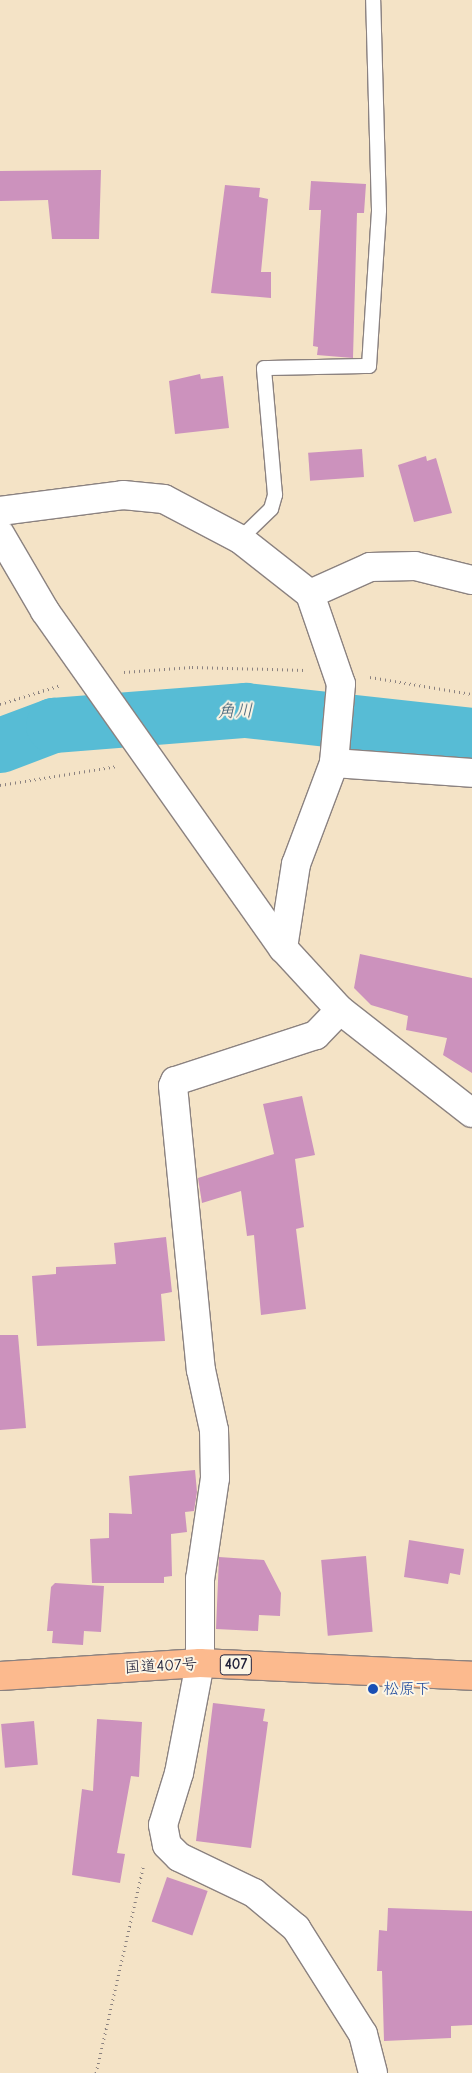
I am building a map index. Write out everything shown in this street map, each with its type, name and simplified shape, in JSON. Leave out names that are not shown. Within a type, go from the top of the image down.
[{"type":"highway","name":"国道407号","points":[[0,1676],[200,1663],[472,1676]]},
{"type":"street","points":[[0,512],[143,495],[188,509],[240,539],[310,594],[341,677],[334,759],[296,864],[283,948]]},
{"type":"street","points":[[0,534],[14,563],[147,758],[283,948],[340,1010],[472,1113]]},
{"type":"street","points":[[310,594],[370,567],[415,566],[472,580]]},
{"type":"street","points":[[334,759],[472,772]]},
{"type":"street","points":[[340,1010],[316,1035],[175,1081],[201,1370],[214,1430],[215,1478],[200,1579],[200,1663],[179,1773],[163,1825],[167,1846],[179,1857],[254,1893],[296,1928],[363,2034],[373,2073]]},
{"type":"lane","points":[[240,539],[271,509],[275,495],[264,368],[369,366],[379,210],[373,0]]},
{"type":"path","points":[[0,704],[96,681],[192,667],[341,677],[472,694]]},
{"type":"path","points":[[0,785],[147,758]]},
{"type":"path","points":[[96,2073],[144,1864],[163,1825]]},
{"type":"building","points":[[101,170],[99,239],[52,239],[48,200],[0,201],[0,171]]},
{"type":"building","points":[[311,181],[366,184],[364,213],[357,213],[353,358],[317,355],[318,347],[313,346],[321,210],[309,210]]},
{"type":"building","points":[[225,185],[260,188],[259,197],[268,199],[261,272],[271,272],[271,298],[211,293]]},
{"type":"building","points":[[200,374],[201,379],[223,376],[229,428],[175,434],[169,381]]},
{"type":"building","points":[[362,449],[364,477],[310,481],[308,453]]},
{"type":"building","points":[[426,456],[427,461],[436,458],[452,513],[414,522],[398,465]]},
{"type":"building","points":[[360,954],[472,978],[472,1073],[443,1055],[447,1038],[406,1030],[408,1016],[371,1005],[354,988]]},
{"type":"building","points":[[302,1096],[315,1155],[295,1159],[304,1227],[296,1229],[306,1309],[261,1315],[254,1235],[247,1236],[241,1191],[202,1203],[198,1178],[274,1154],[263,1104]]},
{"type":"building","points":[[166,1237],[172,1292],[161,1294],[165,1341],[37,1346],[32,1276],[56,1274],[56,1267],[116,1264],[114,1243]]},
{"type":"building","points":[[0,1335],[18,1335],[26,1428],[0,1430]]},
{"type":"building","points":[[195,1470],[197,1492],[194,1511],[185,1512],[187,1532],[171,1534],[172,1576],[164,1577],[164,1583],[92,1583],[90,1539],[109,1538],[109,1513],[132,1514],[129,1476]]},
{"type":"building","points":[[409,1540],[464,1549],[460,1575],[450,1573],[448,1584],[404,1577]]},
{"type":"building","points":[[366,1556],[373,1632],[328,1636],[321,1560]]},
{"type":"building","points":[[219,1557],[264,1560],[281,1593],[280,1616],[259,1615],[258,1631],[216,1629]]},
{"type":"building","points":[[55,1583],[104,1586],[101,1632],[84,1631],[83,1645],[52,1643],[53,1631],[47,1631],[51,1587]]},
{"type":"building","points":[[213,1703],[265,1709],[263,1721],[268,1722],[251,1848],[196,1841]]},
{"type":"building","points":[[97,1719],[142,1722],[139,1777],[131,1776],[117,1853],[125,1854],[120,1883],[72,1875],[82,1789],[93,1791]]},
{"type":"building","points":[[34,1721],[38,1765],[5,1768],[1,1724]]},
{"type":"building","points":[[167,1877],[208,1891],[192,1935],[152,1921]]},
{"type":"building","points":[[388,1908],[472,1911],[472,2025],[451,2026],[451,2038],[384,2041],[382,1971],[377,1971],[379,1930],[387,1931]]},
{"type":"waterway","name":"角川","points":[[0,745],[53,725],[245,710],[472,735]]},
{"type":"place","name":"松原下","points":[[373,1689]]}]
